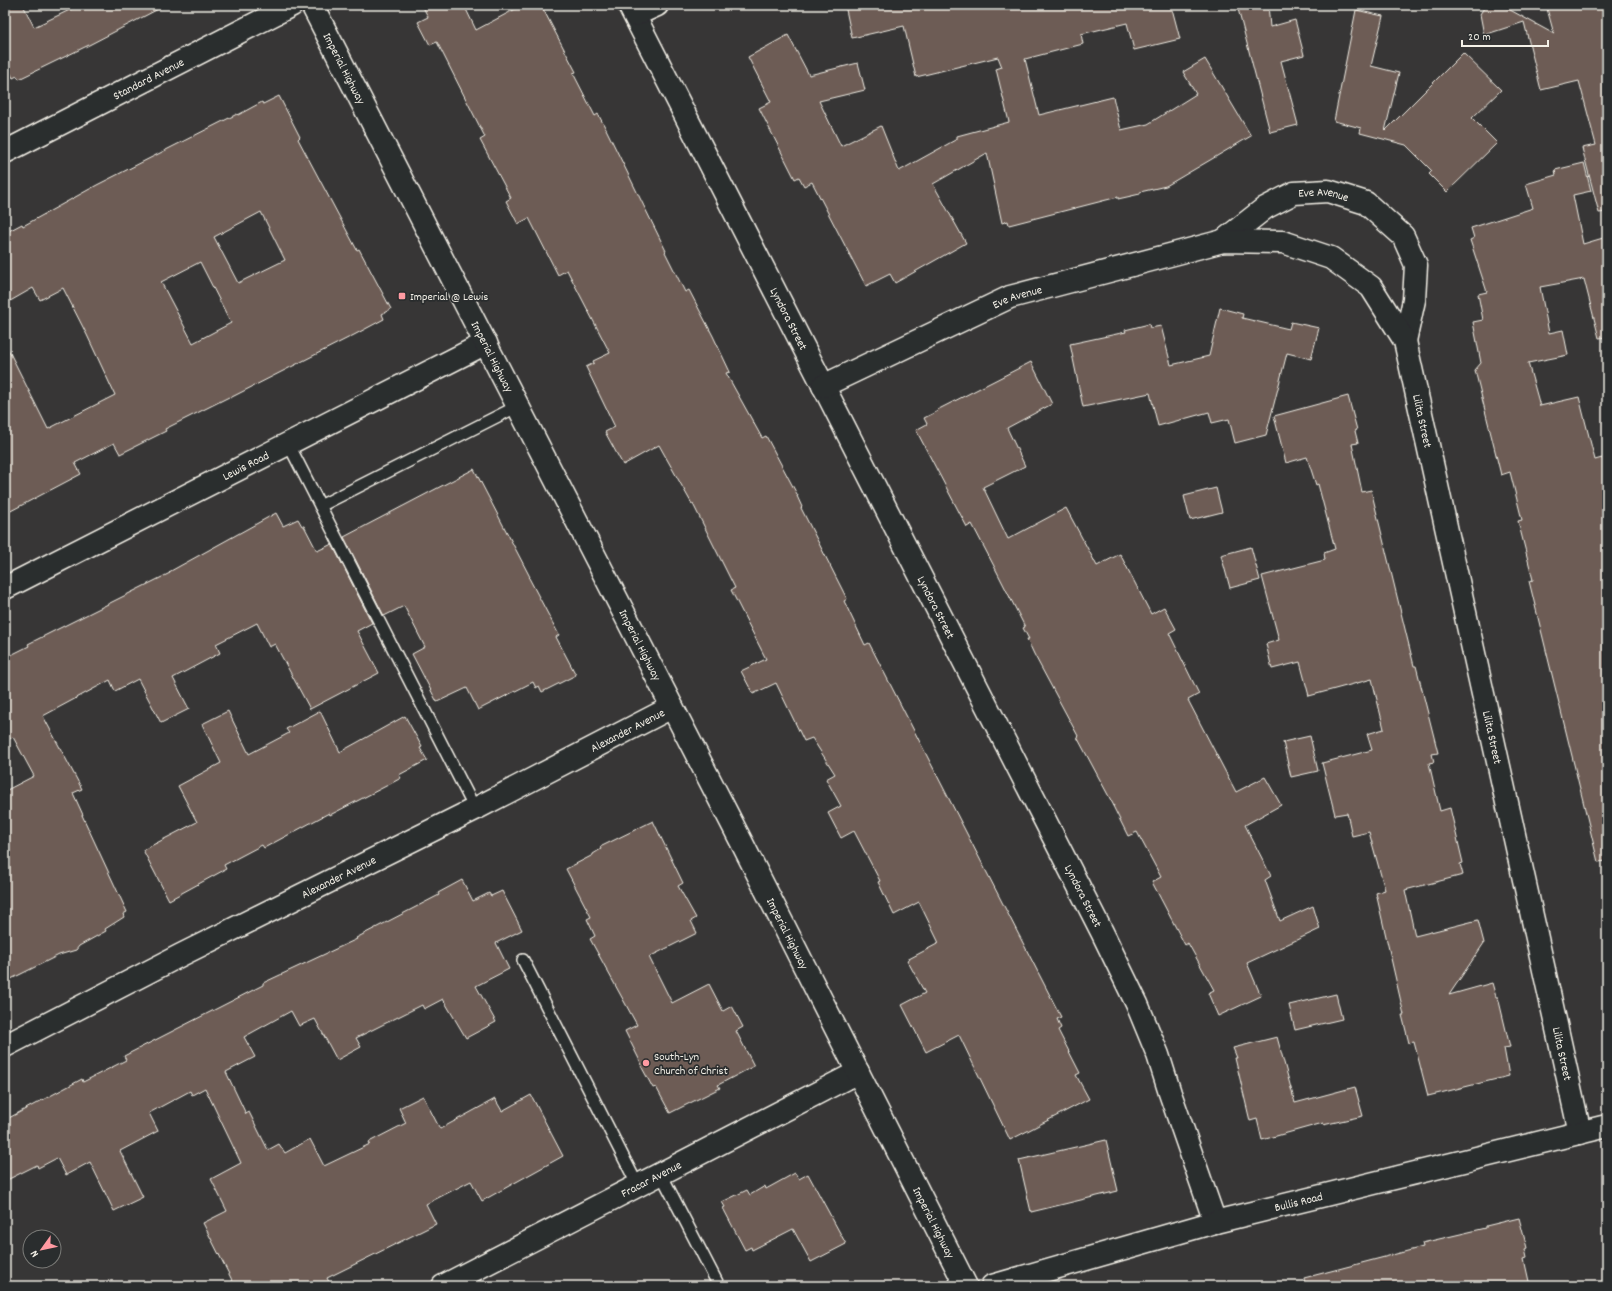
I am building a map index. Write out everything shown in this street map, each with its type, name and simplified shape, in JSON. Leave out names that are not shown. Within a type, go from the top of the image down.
[{"type":"street","name":"Standard Avenue","points":[[5,152],[292,5]]},
{"type":"street","name":"Imperial Highway","points":[[312,5],[672,707],[966,1286]]},
{"type":"street","points":[[632,10],[657,5]]},
{"type":"street","name":"Lyndora Street","points":[[632,10],[1102,932],[1158,1055],[1216,1222]]},
{"type":"street","name":"Eve Avenue","points":[[1223,241],[1265,208],[1294,193],[1328,191],[1366,203]]},
{"type":"street","name":"Lilita Street","points":[[1366,203],[1403,236],[1416,265],[1414,300],[1405,341]]},
{"type":"street","name":"Eve Avenue","points":[[824,386],[1010,298],[1223,241],[1283,242],[1331,258]]},
{"type":"street","name":"Lilita Street","points":[[1331,258],[1371,287],[1405,341],[1580,1133]]},
{"type":"street","name":"Lewis Road","points":[[5,588],[486,343]]},
{"type":"street","name":"Alexander Avenue","points":[[5,1046],[180,954],[475,809],[672,707]]},
{"type":"street","name":"Fracar Avenue","points":[[443,1286],[858,1072]]},
{"type":"street","name":"Bullis Road","points":[[992,1286],[1216,1222],[1607,1126]]},
{"type":"lane","points":[[320,506],[518,406]]},
{"type":"lane","points":[[288,443],[475,809]]},
{"type":"lane","points":[[523,960],[638,1186]]},
{"type":"lane","points":[[661,1174],[719,1286]]},
{"type":"building","points":[[5,5],[23,5],[34,27],[80,5],[166,5],[19,79],[17,76],[13,78],[5,62]]},
{"type":"building","points":[[422,5],[464,5],[476,30],[523,5],[541,5],[576,72],[573,73],[595,116],[598,114],[605,127],[685,292],[689,290],[713,336],[730,372],[726,373],[762,438],[766,436],[798,496],[802,507],[801,508],[847,599],[844,601],[865,645],[869,643],[1061,1017],[1057,1019],[1061,1028],[1058,1030],[1080,1073],[1076,1075],[1089,1099],[1010,1140],[959,1035],[926,1052],[902,1005],[925,993],[907,960],[939,943],[919,902],[894,915],[878,882],[880,881],[854,831],[841,838],[828,813],[841,806],[826,779],[835,774],[812,738],[804,741],[776,683],[753,694],[741,671],[766,659],[731,590],[735,588],[693,504],[659,445],[623,465],[605,432],[615,427],[586,367],[594,363],[593,361],[610,353],[567,270],[558,275],[529,218],[518,224],[506,201],[511,198],[480,140],[485,137],[437,42],[430,45],[418,22],[428,17]]},
{"type":"building","points":[[845,5],[1171,5],[1180,39],[1134,50],[1127,23],[1081,34],[1083,44],[1025,59],[1039,115],[1113,97],[1121,130],[1148,124],[1196,94],[1183,72],[1205,59],[1251,136],[1166,186],[1140,192],[1140,194],[1118,199],[1118,197],[1009,225],[1008,221],[1002,223],[987,153],[933,184],[966,243],[895,283],[890,274],[866,286],[812,182],[804,186],[799,177],[795,179],[759,108],[771,102],[748,57],[788,35],[809,75],[858,63],[865,90],[819,101],[841,146],[881,126],[899,171],[957,139],[957,136],[1009,122],[996,69],[1002,67],[998,57],[916,77],[904,26],[852,38]]},
{"type":"building","points":[[1237,5],[1268,5],[1270,27],[1295,20],[1304,55],[1281,61],[1298,125],[1270,132]]},
{"type":"building","points":[[1486,5],[1501,5],[1554,34],[1546,5],[1607,5],[1607,212],[1599,213],[1582,148],[1596,145],[1579,81],[1541,90],[1524,22],[1484,35],[1480,14]]},
{"type":"building","points":[[1356,10],[1383,16],[1371,66],[1399,73],[1385,131],[1463,53],[1501,90],[1472,118],[1497,143],[1447,192],[1429,174],[1432,171],[1406,145],[1360,133],[1361,128],[1334,121]]},
{"type":"building","points":[[279,96],[300,137],[298,139],[357,250],[359,249],[391,309],[382,314],[384,319],[230,398],[229,397],[165,429],[166,431],[120,454],[114,443],[75,463],[81,474],[5,514],[5,343],[48,429],[115,395],[63,288],[40,300],[33,288],[5,304],[5,233],[22,224],[23,226],[97,185],[237,114],[238,115],[262,102],[263,104]],"holes":[[[261,212],[285,260],[238,283],[214,237]],[[200,262],[231,323],[193,343],[161,282]]]},
{"type":"building","points":[[1584,163],[1591,191],[1573,195],[1583,244],[1603,238],[1607,253],[1607,337],[1599,338],[1584,279],[1540,287],[1549,333],[1563,330],[1568,355],[1528,363],[1540,406],[1579,397],[1595,460],[1602,458],[1603,460],[1607,459],[1607,861],[1598,862],[1529,581],[1533,580],[1518,521],[1522,520],[1510,472],[1501,475],[1475,370],[1481,363],[1473,322],[1483,320],[1478,294],[1487,292],[1470,240],[1474,238],[1471,228],[1533,208],[1526,184],[1556,175],[1555,170]]},
{"type":"building","points":[[1220,308],[1243,314],[1242,318],[1289,329],[1291,322],[1319,328],[1311,359],[1287,353],[1266,435],[1235,443],[1229,419],[1212,423],[1209,412],[1158,426],[1150,393],[1083,407],[1070,344],[1126,332],[1125,330],[1149,324],[1150,328],[1161,326],[1171,365],[1209,356]]},
{"type":"building","points":[[1031,362],[1052,404],[1007,428],[1025,466],[983,487],[1008,539],[1066,508],[1097,566],[1120,554],[1151,614],[1164,607],[1176,629],[1169,633],[1199,694],[1188,700],[1236,792],[1265,777],[1281,805],[1245,825],[1271,876],[1265,880],[1280,921],[1313,906],[1320,929],[1247,963],[1261,996],[1218,1016],[1208,993],[1214,990],[1188,943],[1185,945],[1152,882],[1161,877],[1137,832],[1128,836],[1114,806],[1077,737],[1078,736],[1034,654],[1027,639],[1029,639],[1023,628],[1025,627],[995,568],[972,524],[967,527],[916,430],[927,424],[924,418],[938,411],[937,410]]},
{"type":"building","points":[[1348,396],[1357,430],[1355,431],[1358,443],[1352,444],[1362,492],[1371,490],[1414,666],[1416,666],[1438,753],[1432,754],[1434,762],[1429,763],[1440,811],[1450,808],[1463,863],[1460,864],[1463,875],[1405,890],[1415,936],[1478,920],[1484,943],[1449,995],[1492,983],[1496,997],[1498,997],[1510,1047],[1504,1048],[1509,1076],[1428,1096],[1414,1042],[1409,1043],[1402,1015],[1404,1015],[1376,893],[1385,890],[1369,832],[1352,836],[1347,813],[1335,815],[1322,763],[1372,750],[1367,734],[1384,729],[1372,679],[1309,696],[1300,662],[1272,669],[1266,644],[1279,640],[1262,576],[1325,560],[1324,553],[1335,549],[1318,484],[1316,485],[1307,457],[1286,463],[1274,416]]},
{"type":"building","points":[[474,469],[559,635],[556,637],[576,675],[542,692],[539,686],[536,688],[533,682],[478,710],[467,688],[437,702],[412,654],[425,647],[404,606],[384,616],[344,537]]},
{"type":"building","points":[[1216,488],[1222,512],[1190,520],[1184,496]]},
{"type":"building","points":[[276,513],[283,526],[298,519],[302,526],[304,526],[317,551],[332,544],[372,623],[357,631],[379,673],[310,709],[275,644],[269,647],[257,623],[216,644],[220,653],[173,678],[189,709],[161,723],[138,679],[115,691],[110,680],[43,716],[82,789],[73,793],[127,912],[123,914],[124,917],[105,929],[106,931],[79,946],[76,950],[59,955],[5,982],[5,791],[34,776],[13,737],[5,741],[5,658],[29,646],[28,644],[170,573],[169,572]]},
{"type":"building","points":[[1251,547],[1260,580],[1230,588],[1221,555]]},
{"type":"building","points":[[228,711],[249,754],[289,733],[286,729],[320,711],[340,752],[405,716],[422,747],[420,748],[427,760],[399,775],[401,778],[390,784],[330,815],[329,813],[264,848],[262,845],[224,865],[226,869],[169,900],[143,850],[197,822],[178,786],[221,763],[202,724]]},
{"type":"building","points":[[1310,736],[1318,771],[1291,777],[1283,742]]},
{"type":"building","points":[[653,821],[683,883],[678,886],[696,918],[691,921],[697,933],[649,957],[672,1003],[709,984],[723,1011],[732,1006],[743,1027],[736,1031],[754,1066],[718,1085],[720,1088],[670,1113],[656,1087],[653,1088],[625,1031],[637,1025],[590,939],[595,936],[587,919],[591,917],[566,869],[593,855],[601,849],[600,847]]},
{"type":"building","points":[[462,880],[473,901],[489,893],[491,896],[502,891],[522,930],[496,943],[509,969],[476,986],[496,1022],[466,1038],[443,999],[424,1009],[422,1005],[356,1038],[361,1047],[337,1060],[315,1019],[299,1026],[291,1011],[244,1037],[255,1057],[226,1072],[246,1114],[249,1112],[268,1150],[279,1144],[285,1153],[310,1139],[324,1166],[370,1144],[369,1142],[406,1123],[399,1108],[423,1096],[440,1129],[495,1099],[502,1111],[531,1095],[563,1156],[482,1201],[471,1181],[426,1204],[436,1224],[327,1278],[331,1286],[235,1286],[203,1223],[227,1211],[211,1179],[241,1163],[205,1088],[192,1095],[190,1091],[149,1113],[158,1131],[120,1151],[143,1197],[114,1211],[90,1162],[66,1175],[57,1158],[38,1168],[37,1165],[5,1181],[5,1120],[82,1079],[83,1082],[126,1060],[124,1056],[263,985],[263,983],[357,939],[356,938],[439,895],[438,893]]},
{"type":"building","points":[[1336,994],[1342,1019],[1295,1030],[1289,1005]]},
{"type":"building","points":[[1277,1037],[1295,1103],[1355,1087],[1363,1116],[1323,1125],[1323,1123],[1262,1140],[1257,1119],[1250,1121],[1235,1058],[1237,1058],[1233,1048]]},
{"type":"building","points":[[1106,1140],[1118,1191],[1031,1212],[1019,1160]]},
{"type":"building","points":[[795,1173],[799,1179],[808,1174],[846,1244],[811,1262],[793,1229],[752,1250],[751,1247],[745,1250],[723,1208],[725,1207],[722,1202],[747,1190],[750,1195],[765,1186],[766,1189]]},
{"type":"building","points":[[1519,1218],[1527,1248],[1525,1249],[1527,1258],[1524,1259],[1530,1286],[1305,1286],[1304,1278],[1423,1247],[1422,1243],[1486,1228],[1486,1226]]},
{"type":"place","name":"Imperial @ Lewis","points":[[402,296]]},
{"type":"place","name":"South-Lyn Church of Christ","points":[[646,1063]]}]
